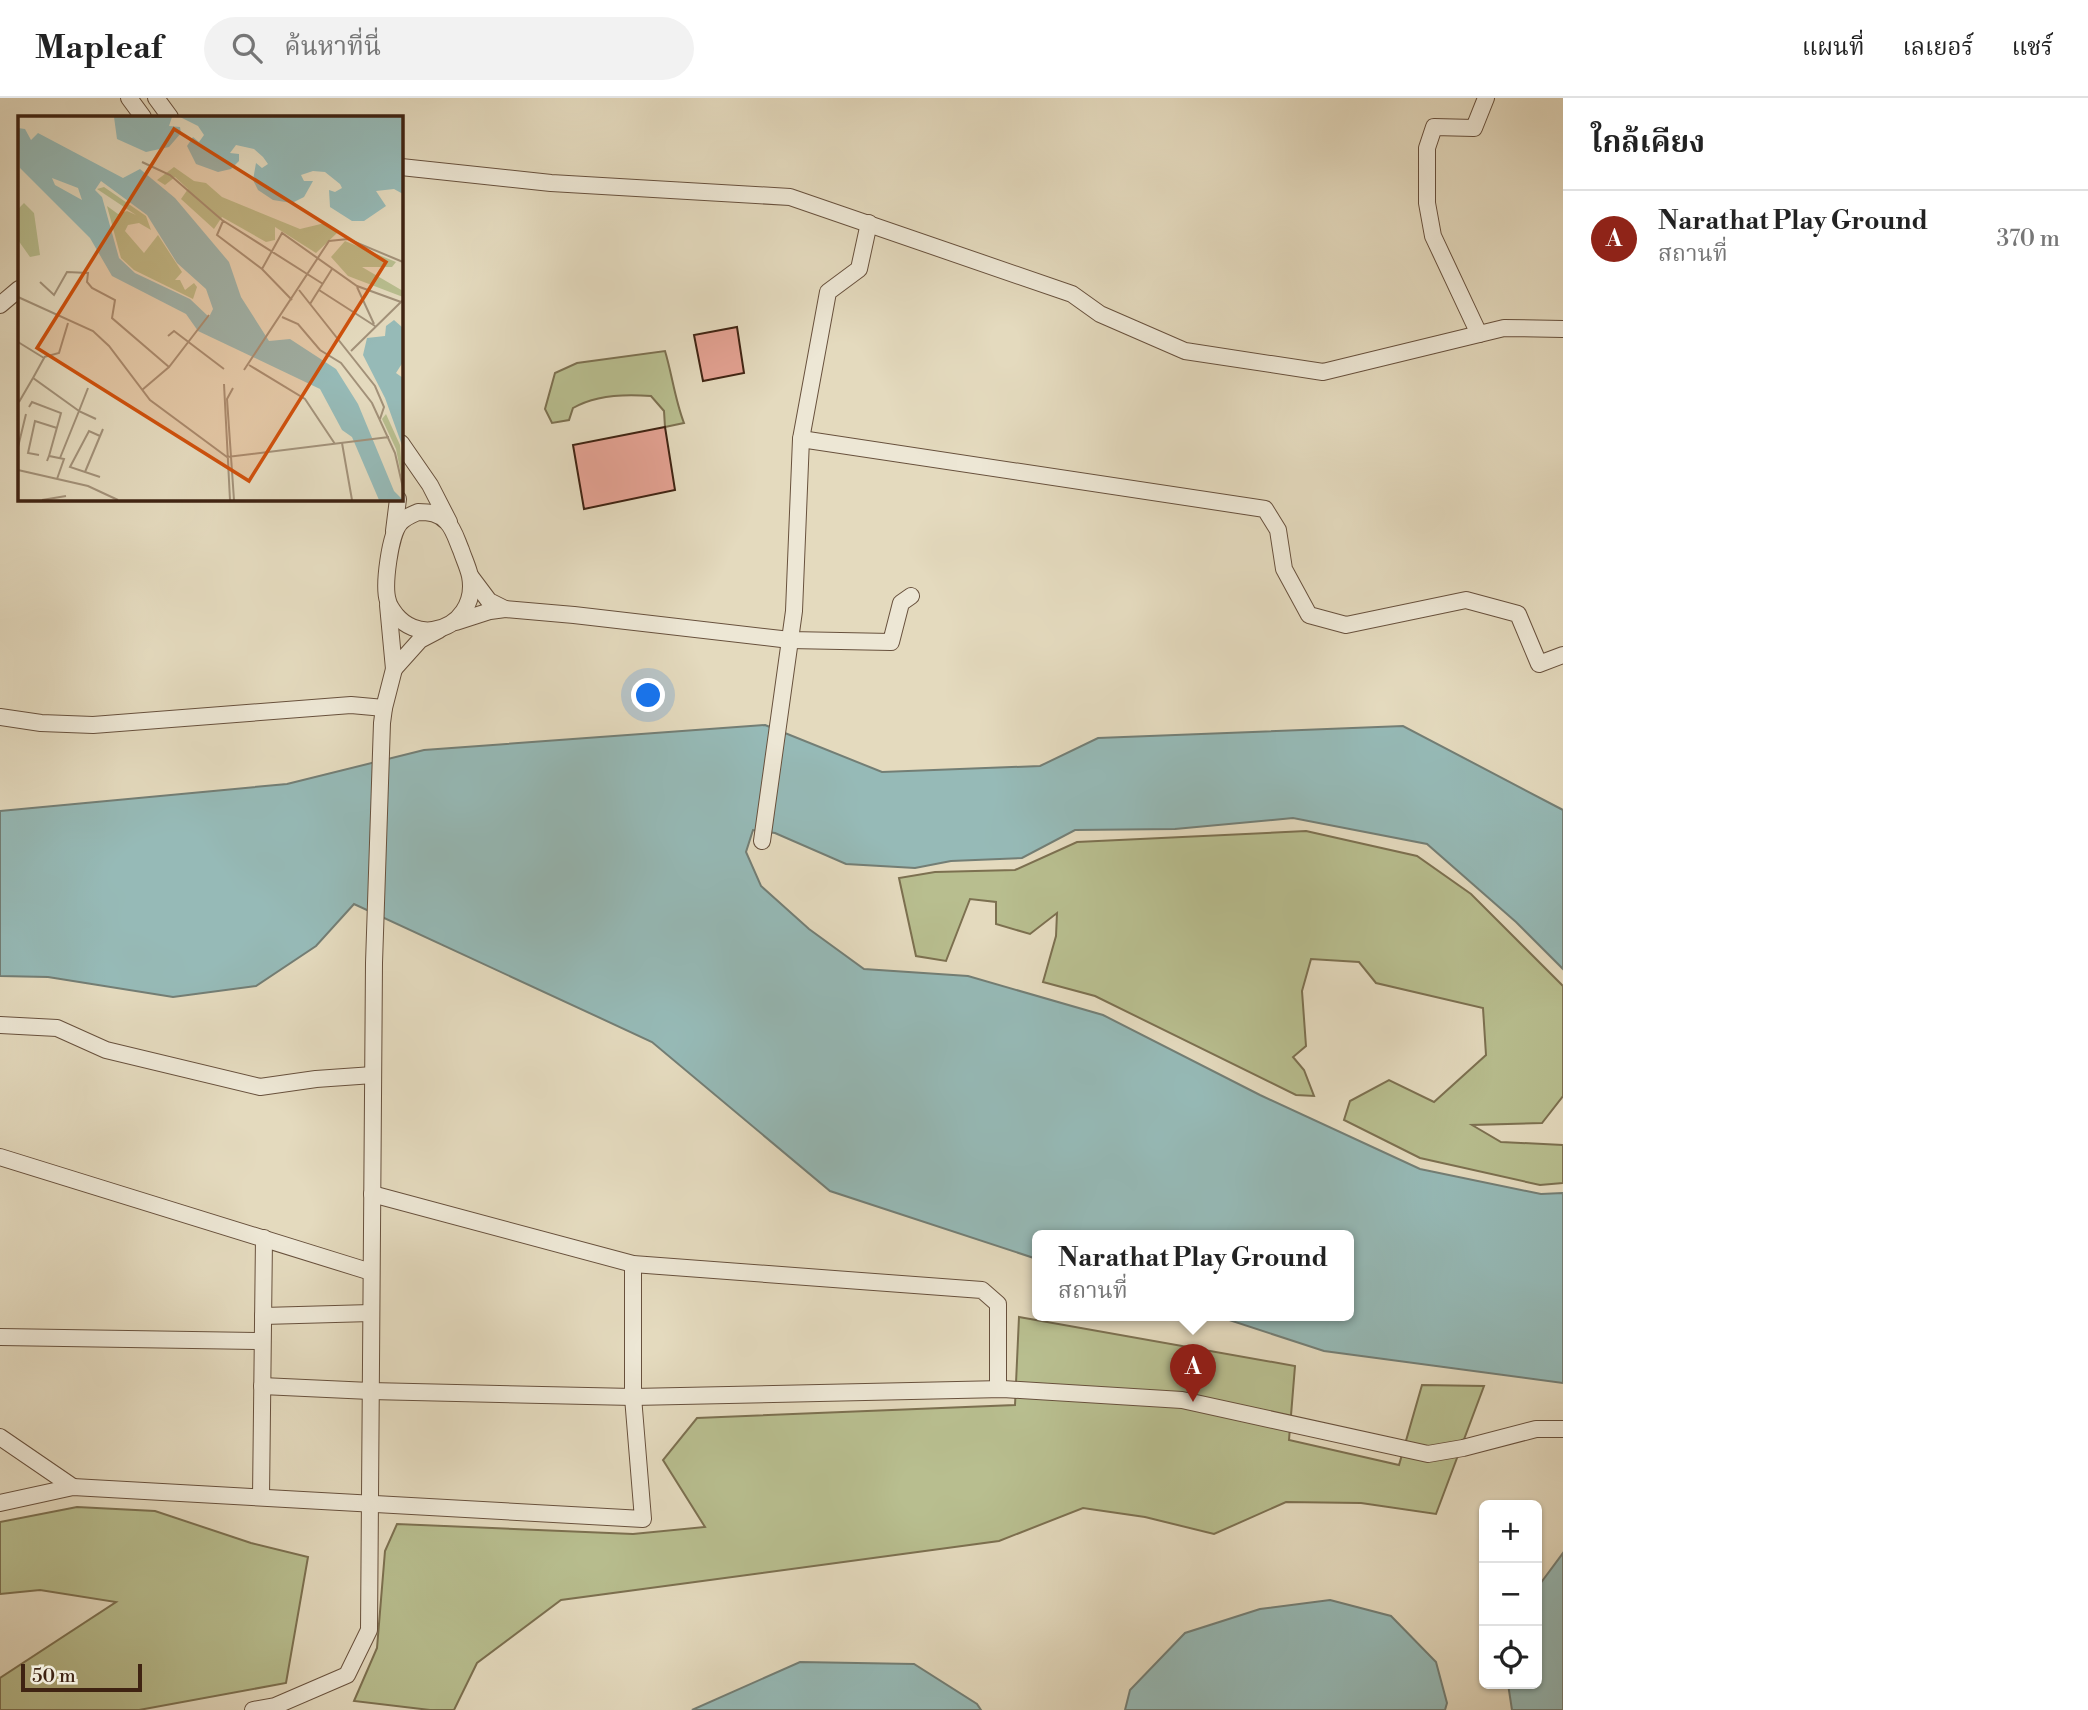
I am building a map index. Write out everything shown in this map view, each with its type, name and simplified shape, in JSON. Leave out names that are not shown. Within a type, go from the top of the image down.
[{"type":"street","points":[[129,98],[142,116]]},
{"type":"street","points":[[156,98],[169,116]]},
{"type":"street","points":[[1479,334],[1433,236],[1427,203],[1427,148],[1434,127],[1474,128],[1486,98]]},
{"type":"street","points":[[402,167],[551,183],[790,197],[1072,293],[1100,314],[1185,351],[1323,372],[1503,328],[1563,329]]},
{"type":"street","points":[[762,841],[794,611],[801,439],[828,292],[859,269],[869,223]]},
{"type":"street","points":[[0,305],[18,290]]},
{"type":"street","points":[[801,439],[1265,509],[1278,530],[1284,569],[1309,615],[1346,625],[1466,600],[1518,614],[1539,664],[1563,655]]},
{"type":"street","points":[[402,444],[430,485],[453,529],[470,575],[489,601],[505,609]]},
{"type":"street","points":[[253,1710],[275,1706],[347,1675],[369,1630],[374,963],[383,716],[394,669],[386,587],[398,500]]},
{"type":"street","points":[[394,533],[407,516],[418,512],[438,515],[453,529]]},
{"type":"street","points":[[394,669],[420,640],[463,614],[469,602],[470,575]]},
{"type":"street","points":[[388,600],[393,612],[402,622],[428,631],[490,611],[505,609],[790,640],[891,642],[901,603],[911,596]]},
{"type":"street","points":[[0,717],[41,723],[93,725],[351,705],[383,716]]},
{"type":"street","points":[[0,1025],[57,1028],[106,1050],[260,1087],[373,1075]]},
{"type":"street","points":[[0,1157],[371,1272]]},
{"type":"street","points":[[372,1194],[633,1264],[982,1290],[998,1304],[998,1389]]},
{"type":"street","points":[[261,1497],[264,1238]]},
{"type":"street","points":[[0,1503],[73,1486],[643,1519],[633,1397],[633,1264]]},
{"type":"street","points":[[263,1316],[371,1313]]},
{"type":"street","points":[[0,1337],[262,1341]]},
{"type":"street","points":[[262,1386],[633,1397],[998,1389],[1182,1400],[1428,1454],[1536,1429],[1563,1429]]},
{"type":"street","points":[[0,1437],[73,1486]]},
{"type":"green space","points":[[665,351],[684,423],[665,427],[664,411],[651,396],[632,395],[591,400],[573,408],[569,420],[552,423],[545,409],[555,373],[577,363]]},
{"type":"green space","points":[[1306,831],[1417,856],[1471,894],[1563,986],[1563,1096],[1542,1123],[1472,1125],[1501,1142],[1563,1145],[1563,1183],[1540,1185],[1420,1158],[1344,1120],[1350,1101],[1389,1080],[1434,1102],[1486,1055],[1483,1008],[1376,983],[1359,962],[1311,959],[1302,991],[1306,1046],[1293,1057],[1304,1070],[1314,1096],[1296,1095],[1095,996],[1043,982],[1056,936],[1057,913],[1030,934],[996,924],[996,902],[970,899],[946,961],[916,956],[899,878],[935,872],[1015,870],[1077,842]]},
{"type":"green space","points":[[1019,1317],[1295,1366],[1289,1440],[1399,1465],[1422,1385],[1484,1386],[1436,1514],[1361,1503],[1286,1502],[1214,1534],[1145,1517],[1083,1508],[999,1541],[561,1600],[477,1663],[454,1710],[430,1710],[354,1701],[377,1648],[385,1551],[397,1524],[633,1534],[705,1527],[663,1460],[697,1418],[1015,1405]]},
{"type":"green space","points":[[77,1507],[155,1511],[251,1543],[308,1557],[286,1683],[139,1710],[0,1710],[0,1678],[116,1602],[40,1590],[0,1594],[0,1522]]},
{"type":"water","points":[[765,725],[882,772],[1040,766],[1098,738],[1403,726],[1563,810],[1563,969],[1516,922],[1427,844],[1293,818],[1175,829],[1075,830],[1022,858],[951,861],[915,868],[846,864],[775,833],[753,830],[746,852],[761,886],[809,929],[864,969],[968,976],[1103,1015],[1260,1095],[1420,1169],[1541,1194],[1563,1193],[1563,1383],[1324,1351],[1232,1321],[1354,1321],[1354,1230],[1032,1230],[1032,1257],[830,1191],[652,1042],[354,904],[316,946],[256,986],[173,997],[48,977],[0,976],[0,811],[287,784],[424,750]]},
{"type":"water","points":[[1563,1553],[1563,1710],[1512,1710],[1509,1689],[1542,1689],[1542,1581]]},
{"type":"water","points":[[1330,1600],[1391,1616],[1436,1662],[1447,1703],[1445,1710],[1125,1710],[1130,1690],[1185,1633],[1260,1609]]},
{"type":"water","points":[[800,1662],[914,1664],[977,1704],[981,1710],[692,1710]]},
{"type":"building","points":[[737,327],[744,373],[703,381],[694,335]]},
{"type":"building","points":[[665,427],[675,490],[584,509],[573,445]]},
{"type":"place","name":"Narathat Play Ground","points":[[1193,1402]]}]
